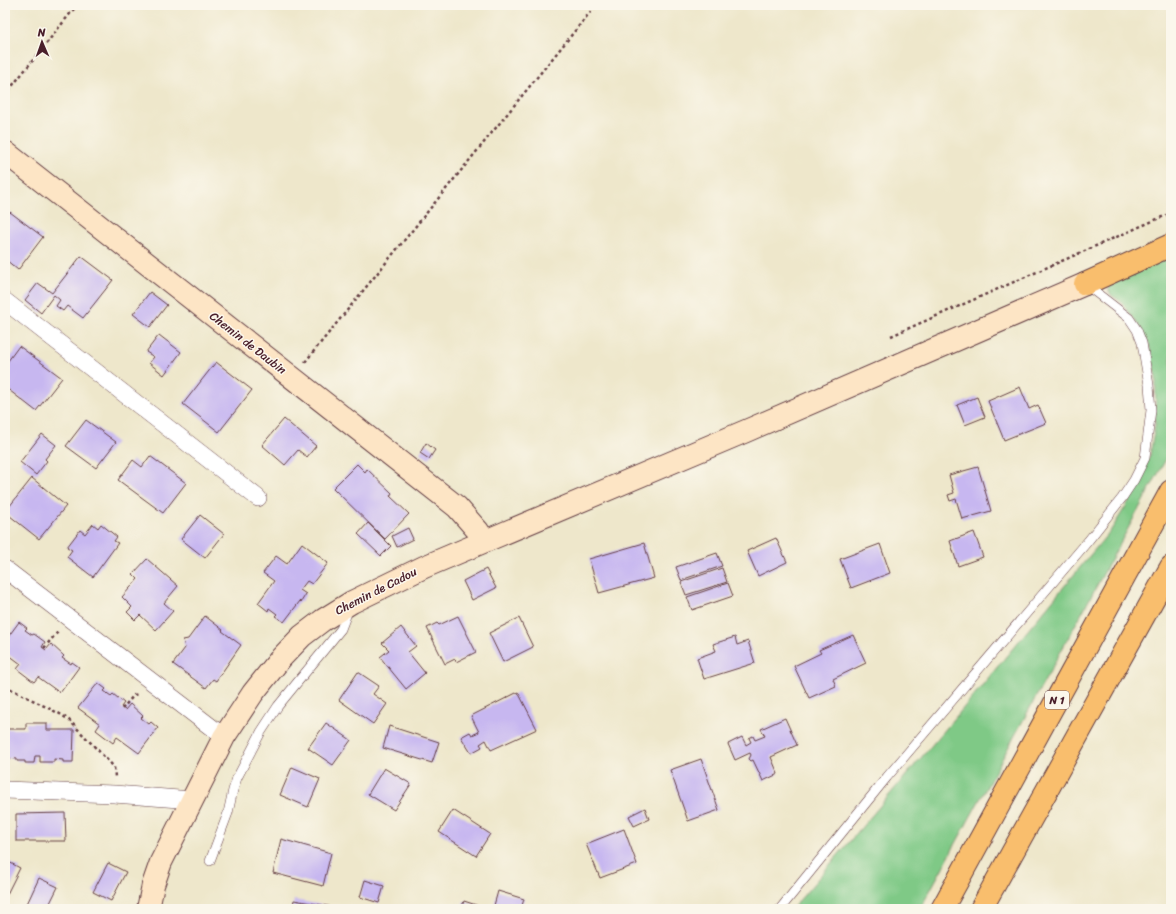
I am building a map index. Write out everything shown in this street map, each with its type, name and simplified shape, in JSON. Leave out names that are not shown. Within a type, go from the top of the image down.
[{"type":"highway","points":[[1085,284],[1171,245]]},
{"type":"highway","name":"N 1","points":[[942,909],[1171,492]]},
{"type":"highway","points":[[981,909],[1171,567]]},
{"type":"main road","name":"Chemin de Daubin","points":[[5,152],[457,507],[478,530],[484,541]]},
{"type":"main road","name":"Chemin de Cadou","points":[[148,909],[153,885],[161,862],[224,737],[253,693],[281,658],[307,632],[323,620],[352,602],[424,567],[752,428],[1085,284]]},
{"type":"street","points":[[5,301],[258,498]]},
{"type":"street","points":[[5,569],[224,737]]},
{"type":"street","points":[[5,790],[114,794],[192,800]]},
{"type":"lane","points":[[780,909],[831,844],[892,771],[1088,541],[1122,498],[1134,480],[1145,458],[1151,410],[1149,385],[1142,343],[1137,330],[1129,318],[1085,284]]},
{"type":"lane","points":[[210,861],[228,813],[237,778],[261,732],[278,706],[341,629],[352,602]]},
{"type":"path","points":[[5,95],[77,5]]},
{"type":"path","points":[[292,378],[596,5]]},
{"type":"path","points":[[891,336],[1171,213]]},
{"type":"path","points":[[5,686],[60,714],[77,727],[114,767],[114,794]]},
{"type":"green space","points":[[1171,254],[1171,450],[920,909],[792,909],[955,718],[1111,530],[1131,498],[1150,455],[1155,426],[1156,378],[1149,344],[1137,323],[1120,301],[1111,295],[1108,289],[1110,283]]},
{"type":"building","points":[[10,212],[43,237],[18,270],[5,259],[5,218]]},
{"type":"building","points":[[81,256],[113,280],[83,318],[67,306],[63,311],[56,306],[60,300],[54,295],[41,313],[25,300],[38,283],[52,293]]},
{"type":"building","points":[[150,292],[167,305],[150,327],[133,314]]},
{"type":"building","points":[[159,335],[181,352],[164,375],[149,363],[154,357],[146,352]]},
{"type":"building","points":[[19,346],[62,378],[36,411],[5,387],[5,365]]},
{"type":"building","points":[[216,362],[252,390],[219,432],[183,404]]},
{"type":"building","points":[[1020,387],[1029,409],[1038,405],[1046,423],[1004,440],[988,401]]},
{"type":"building","points":[[977,397],[985,417],[965,425],[957,405]]},
{"type":"building","points":[[284,419],[316,446],[307,457],[298,450],[285,465],[262,445]]},
{"type":"building","points":[[86,420],[116,442],[96,468],[66,446]]},
{"type":"building","points":[[42,434],[56,445],[45,459],[47,461],[36,475],[20,462]]},
{"type":"building","points":[[426,443],[435,450],[429,459],[420,453]]},
{"type":"building","points":[[150,456],[186,483],[163,513],[118,480],[133,460],[142,467]]},
{"type":"building","points":[[357,464],[365,472],[367,469],[392,493],[390,496],[409,514],[385,539],[333,488]]},
{"type":"building","points":[[978,467],[991,511],[962,519],[956,499],[950,501],[948,495],[954,493],[949,475]]},
{"type":"building","points":[[32,478],[66,506],[39,539],[5,512]]},
{"type":"building","points":[[200,515],[224,534],[205,558],[181,539]]},
{"type":"building","points":[[368,523],[391,546],[381,556],[358,534]]},
{"type":"building","points":[[93,524],[98,528],[101,524],[117,537],[114,541],[118,543],[93,577],[67,557],[72,550],[67,547],[80,530],[85,534]]},
{"type":"building","points":[[408,528],[413,539],[397,547],[392,536]]},
{"type":"building","points":[[974,532],[983,557],[958,566],[950,541]]},
{"type":"building","points":[[776,538],[787,562],[758,576],[747,551]]},
{"type":"building","points":[[302,543],[328,563],[312,584],[307,581],[300,590],[306,594],[284,622],[275,616],[277,614],[269,608],[268,611],[258,603],[274,581],[263,573],[276,556],[287,564]]},
{"type":"building","points":[[644,543],[654,578],[599,593],[589,559]]},
{"type":"building","points":[[880,544],[890,573],[851,588],[840,559]]},
{"type":"building","points":[[717,553],[722,566],[681,580],[676,567]]},
{"type":"building","points":[[147,559],[178,586],[164,603],[173,611],[156,630],[140,615],[135,620],[127,612],[132,607],[122,597],[138,579],[133,574]]},
{"type":"building","points":[[722,568],[727,582],[686,595],[681,582]]},
{"type":"building","points":[[486,569],[496,588],[472,600],[463,581]]},
{"type":"building","points":[[728,583],[733,596],[692,610],[687,597]]},
{"type":"building","points":[[205,616],[241,645],[216,681],[213,679],[206,688],[173,664],[185,648],[183,640],[188,639]]},
{"type":"building","points":[[458,616],[476,652],[456,662],[455,659],[445,664],[427,628],[437,623],[439,625]]},
{"type":"building","points":[[519,618],[533,647],[503,662],[489,633]]},
{"type":"building","points":[[19,622],[27,628],[25,630],[32,635],[34,634],[45,642],[42,647],[46,650],[51,644],[64,656],[62,658],[79,667],[60,693],[38,677],[34,682],[17,669],[21,664],[5,652],[5,641]]},
{"type":"building","points":[[401,627],[416,646],[408,652],[425,673],[406,689],[380,657],[389,650],[382,643]]},
{"type":"building","points":[[853,635],[866,663],[833,679],[836,686],[809,698],[794,666],[821,653],[819,650]]},
{"type":"building","points":[[735,637],[737,645],[748,641],[755,663],[704,679],[697,658],[716,651],[713,644]]},
{"type":"building","points":[[358,672],[379,686],[373,694],[387,704],[373,724],[339,700]]},
{"type":"building","points":[[98,683],[106,689],[104,691],[111,696],[113,694],[124,703],[121,707],[125,710],[130,704],[143,716],[141,718],[149,724],[151,722],[158,728],[139,753],[117,737],[113,743],[96,730],[100,724],[78,708]]},
{"type":"building","points":[[518,692],[537,729],[491,750],[486,740],[480,744],[482,747],[471,753],[461,737],[470,732],[472,735],[479,732],[471,716]]},
{"type":"building","points":[[785,718],[797,745],[771,757],[778,774],[763,781],[753,760],[751,761],[749,759],[751,755],[750,753],[735,760],[728,744],[742,737],[746,745],[751,742],[749,738],[753,736],[755,740],[765,736],[761,729]]},
{"type":"building","points":[[26,723],[47,723],[47,730],[74,730],[73,762],[63,762],[63,760],[54,759],[54,762],[40,762],[40,756],[35,756],[34,763],[25,763],[25,761],[17,761],[17,759],[7,758],[7,761],[5,761],[5,729],[26,729]]},
{"type":"building","points":[[326,723],[351,740],[333,765],[308,748]]},
{"type":"building","points":[[389,726],[439,742],[432,763],[383,748]]},
{"type":"building","points":[[701,759],[719,810],[688,821],[670,770]]},
{"type":"building","points":[[292,767],[320,779],[308,807],[280,795]]},
{"type":"building","points":[[384,768],[411,784],[394,810],[368,794]]},
{"type":"building","points":[[645,808],[649,819],[634,826],[629,816]]},
{"type":"building","points":[[453,810],[490,834],[476,856],[439,832]]},
{"type":"building","points":[[65,813],[66,841],[16,841],[16,814]]},
{"type":"building","points":[[624,829],[637,864],[600,878],[586,844]]},
{"type":"building","points":[[281,839],[331,853],[323,886],[273,873]]},
{"type":"building","points":[[5,860],[20,868],[5,898]]},
{"type":"building","points":[[108,863],[126,872],[111,901],[93,892]]},
{"type":"building","points":[[39,878],[58,887],[47,909],[32,909],[26,906]]},
{"type":"building","points":[[365,880],[384,886],[379,903],[360,897]]},
{"type":"building","points":[[498,891],[524,899],[521,909],[493,909]]},
{"type":"building","points":[[294,900],[339,908],[339,909],[292,909]]},
{"type":"building","points":[[464,901],[488,909],[461,909]]}]
